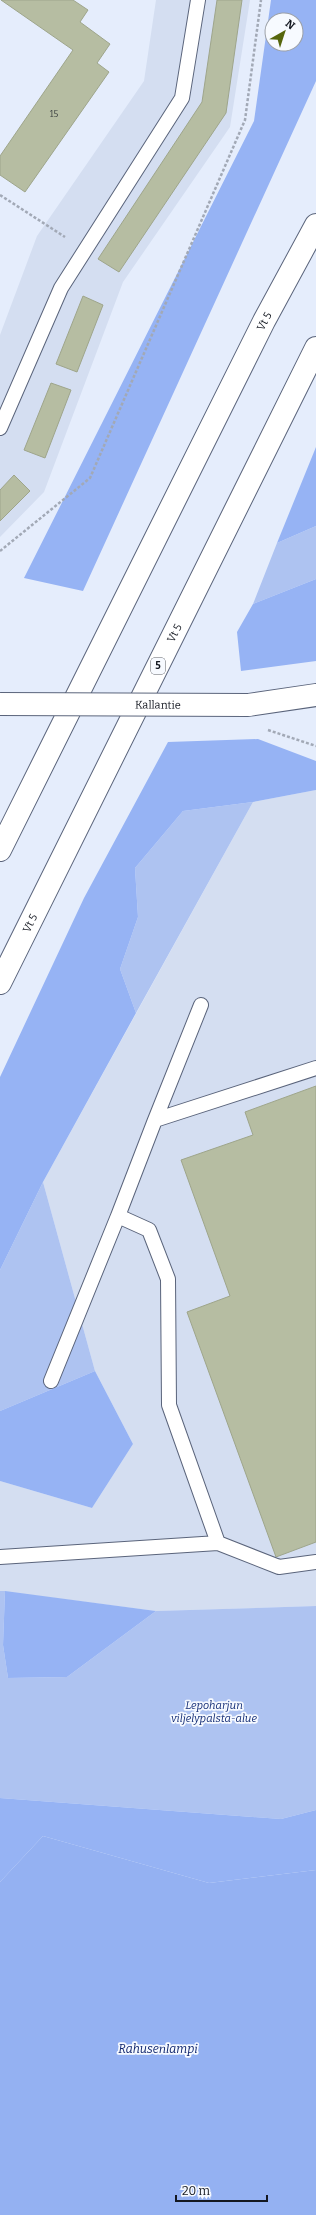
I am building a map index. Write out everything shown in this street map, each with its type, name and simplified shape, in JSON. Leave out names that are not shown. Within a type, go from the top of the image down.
[{"type":"main road","name":"Vt 5","points":[[0,850],[260,328],[316,225]]},
{"type":"main road","name":"Vt 5","points":[[0,983],[316,348]]},
{"type":"main road","name":"Kallantie","points":[[0,704],[248,705],[316,695]]},
{"type":"lane","points":[[0,428],[61,288],[182,98],[198,0]]},
{"type":"lane","points":[[51,1381],[201,1005]]},
{"type":"lane","points":[[155,1120],[316,1068]]},
{"type":"lane","points":[[118,1216],[149,1230],[168,1279],[169,1405],[218,1542]]},
{"type":"lane","points":[[0,1557],[218,1542],[279,1567],[316,1562]]},
{"type":"path","points":[[0,551],[90,478],[245,120],[260,0]]},
{"type":"path","points":[[0,195],[86,250]]},
{"type":"path","points":[[261,728],[316,746]]},
{"type":"shaded area","points":[[156,0],[250,0],[230,127],[123,282],[44,492],[0,537],[0,335],[37,236],[144,81]]},
{"type":"shaded area","points":[[271,0],[316,0],[316,81],[83,591],[24,578],[254,121],[264,50],[264,52],[304,52],[304,12],[269,12]]},
{"type":"shaded area","points":[[316,447],[316,526],[277,543]]},
{"type":"shaded area","points":[[316,579],[316,661],[241,671],[237,632],[253,604]]},
{"type":"shaded area","points":[[258,739],[316,761],[316,790],[253,802],[183,811],[135,868],[138,917],[120,969],[136,1013],[43,1182],[0,1270],[0,1077],[84,898],[168,742]]},
{"type":"shaded area","points":[[316,790],[316,1606],[156,1611],[0,1591],[0,1481],[92,1508],[133,1444],[95,1371],[43,1182],[253,802]]},
{"type":"shaded area","points":[[95,1371],[133,1444],[92,1508],[0,1481],[0,1411]]},
{"type":"shaded area","points":[[5,1591],[156,1611],[67,1677],[8,1678],[3,1645]]},
{"type":"shaded area","points":[[0,1798],[281,1819],[316,1810],[316,1870],[209,1883],[43,1836],[0,1882]]},
{"type":"green space","points":[[316,526],[316,579],[253,604],[277,543]]},
{"type":"green space","points":[[253,802],[136,1013],[120,969],[138,917],[135,868],[183,811]]},
{"type":"green space","points":[[43,1182],[95,1371],[0,1411],[0,1270]]},
{"type":"green space","name":"Lepoharjun viljelypalsta-alue","points":[[0,1591],[5,1591],[3,1645],[8,1678],[67,1677],[156,1611],[316,1606],[316,1810],[281,1819],[0,1798]]},
{"type":"water","name":"Rahusenlampi","points":[[43,1836],[209,1883],[316,1870],[316,2215],[0,2215],[0,1882]]},
{"type":"building","points":[[1,0],[73,0],[88,10],[80,22],[110,44],[97,63],[109,72],[25,192],[0,175],[0,156],[73,50]]},
{"type":"building","points":[[217,0],[242,0],[226,113],[119,272],[98,259],[202,102]]},
{"type":"building","points":[[83,296],[103,305],[77,372],[56,364]]},
{"type":"building","points":[[51,383],[71,390],[45,458],[24,450]]},
{"type":"building","points":[[14,475],[30,491],[0,521],[0,490]]},
{"type":"building","points":[[316,1086],[316,1542],[276,1557],[187,1312],[230,1296],[181,1160],[253,1135],[245,1112]]}]
